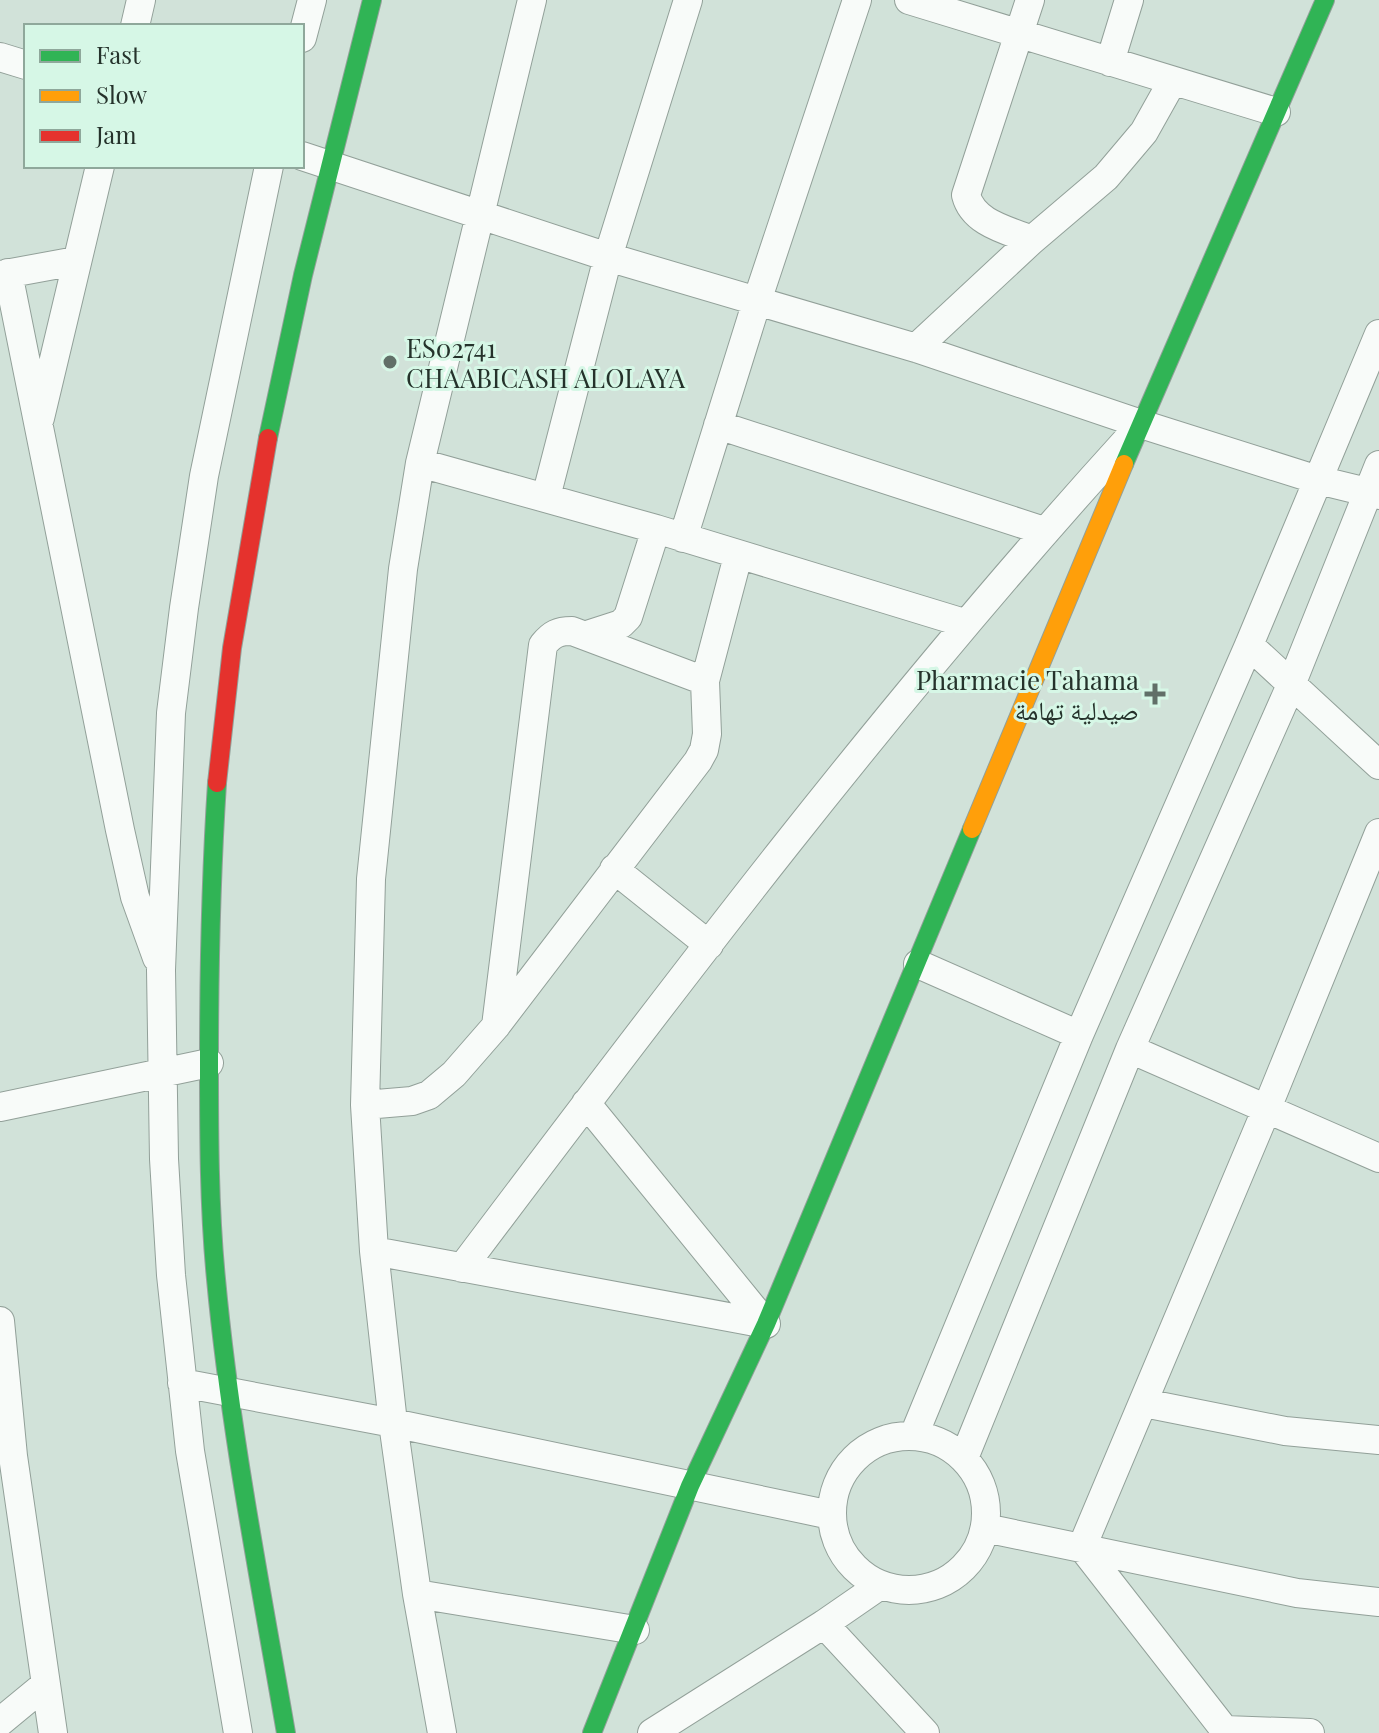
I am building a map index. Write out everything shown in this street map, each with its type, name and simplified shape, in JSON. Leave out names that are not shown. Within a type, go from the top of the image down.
[{"type":"street","points":[[135,24],[141,0]]},
{"type":"street","points":[[304,30],[312,0]]},
{"type":"street","points":[[286,1733],[230,1392],[216,1280],[210,1183],[209,1063],[213,846],[221,741],[249,547],[315,160],[372,0]]},
{"type":"street","points":[[442,1733],[417,1594],[393,1423],[374,1251],[365,1105],[371,879],[403,569],[420,463],[532,0]]},
{"type":"street","points":[[546,497],[608,257],[688,0]]},
{"type":"street","points":[[683,538],[757,301],[857,0]]},
{"type":"street","points":[[909,0],[1276,112]]},
{"type":"street","points":[[1030,0],[966,195],[969,207],[976,216],[1032,240]]},
{"type":"street","points":[[1110,62],[1129,0]]},
{"type":"street","points":[[592,1733],[690,1486],[766,1324],[1141,424],[1325,0]]},
{"type":"street","points":[[0,57],[24,64]]},
{"type":"street","points":[[916,348],[1032,240],[1106,177],[1144,132],[1172,82]]},
{"type":"street","points":[[315,160],[608,257],[916,348],[1141,424],[1318,480],[1374,494]]},
{"type":"street","points":[[38,427],[99,168]]},
{"type":"street","points":[[238,1733],[190,1451],[171,1275],[164,1159],[161,970],[171,713],[184,608],[204,476],[269,168]]},
{"type":"street","points":[[76,261],[4,274],[135,897],[161,970]]},
{"type":"street","points":[[914,1435],[1079,1035],[1249,645],[1379,334]]},
{"type":"street","points":[[462,1268],[586,1103],[964,623],[1141,424]]},
{"type":"street","points":[[718,425],[1044,531]]},
{"type":"street","points":[[420,463],[656,529],[964,623]]},
{"type":"street","points":[[964,1458],[1130,1049],[1374,494],[1379,465]]},
{"type":"street","points":[[587,635],[621,624],[628,617],[656,529]]},
{"type":"street","points":[[365,1105],[412,1101],[429,1095],[454,1074],[495,1027],[704,750],[707,734],[705,681],[738,556]]},
{"type":"street","points":[[495,1027],[543,645],[561,631],[587,635],[705,681]]},
{"type":"street","points":[[1249,645],[1379,765]]},
{"type":"street","points":[[1082,1547],[1379,833]]},
{"type":"street","points":[[614,869],[709,945]]},
{"type":"street","points":[[918,964],[1079,1035]]},
{"type":"street","points":[[1130,1049],[1379,1158]]},
{"type":"street","points":[[0,1107],[209,1063]]},
{"type":"street","points":[[586,1103],[766,1324]]},
{"type":"street","points":[[374,1251],[766,1324]]},
{"type":"street","points":[[0,1321],[13,1456],[53,1733]]},
{"type":"street","points":[[182,1383],[393,1423],[831,1515]]},
{"type":"street","points":[[1144,1403],[1285,1431],[1379,1440]]},
{"type":"street","points":[[914,1435],[941,1442],[964,1458],[979,1479],[986,1503],[985,1528],[979,1547],[969,1563],[954,1577],[918,1591],[879,1586],[860,1574],[845,1557],[835,1537],[831,1515],[837,1483],[855,1457],[882,1440],[914,1435]]},
{"type":"street","points":[[985,1528],[1297,1593],[1379,1602]]},
{"type":"street","points":[[1082,1547],[1226,1732],[1310,1733]]},
{"type":"street","points":[[652,1733],[879,1586]]},
{"type":"street","points":[[417,1594],[635,1630]]},
{"type":"street","points":[[824,1624],[925,1733]]},
{"type":"street","points":[[0,1722],[46,1684]]},
{"type":"traffic: fast","points":[[268,438],[303,275],[372,0]]},
{"type":"traffic: fast","points":[[1124,464],[1325,0]]},
{"type":"traffic: fast","points":[[217,783],[209,1026],[214,1252],[237,1450],[286,1733]]},
{"type":"traffic: fast","points":[[592,1733],[690,1486],[766,1324],[972,829]]},
{"type":"traffic: slow","points":[[972,829],[1124,464]]},
{"type":"traffic: jam","points":[[217,783],[232,648],[268,438]]},
{"type":"place","name":"ES02741 CHAABICASH ALOLAYA","points":[[390,362]]},
{"type":"place","name":"Pharmacie Tahama صيدلية تهامة","points":[[1155,694]]}]
